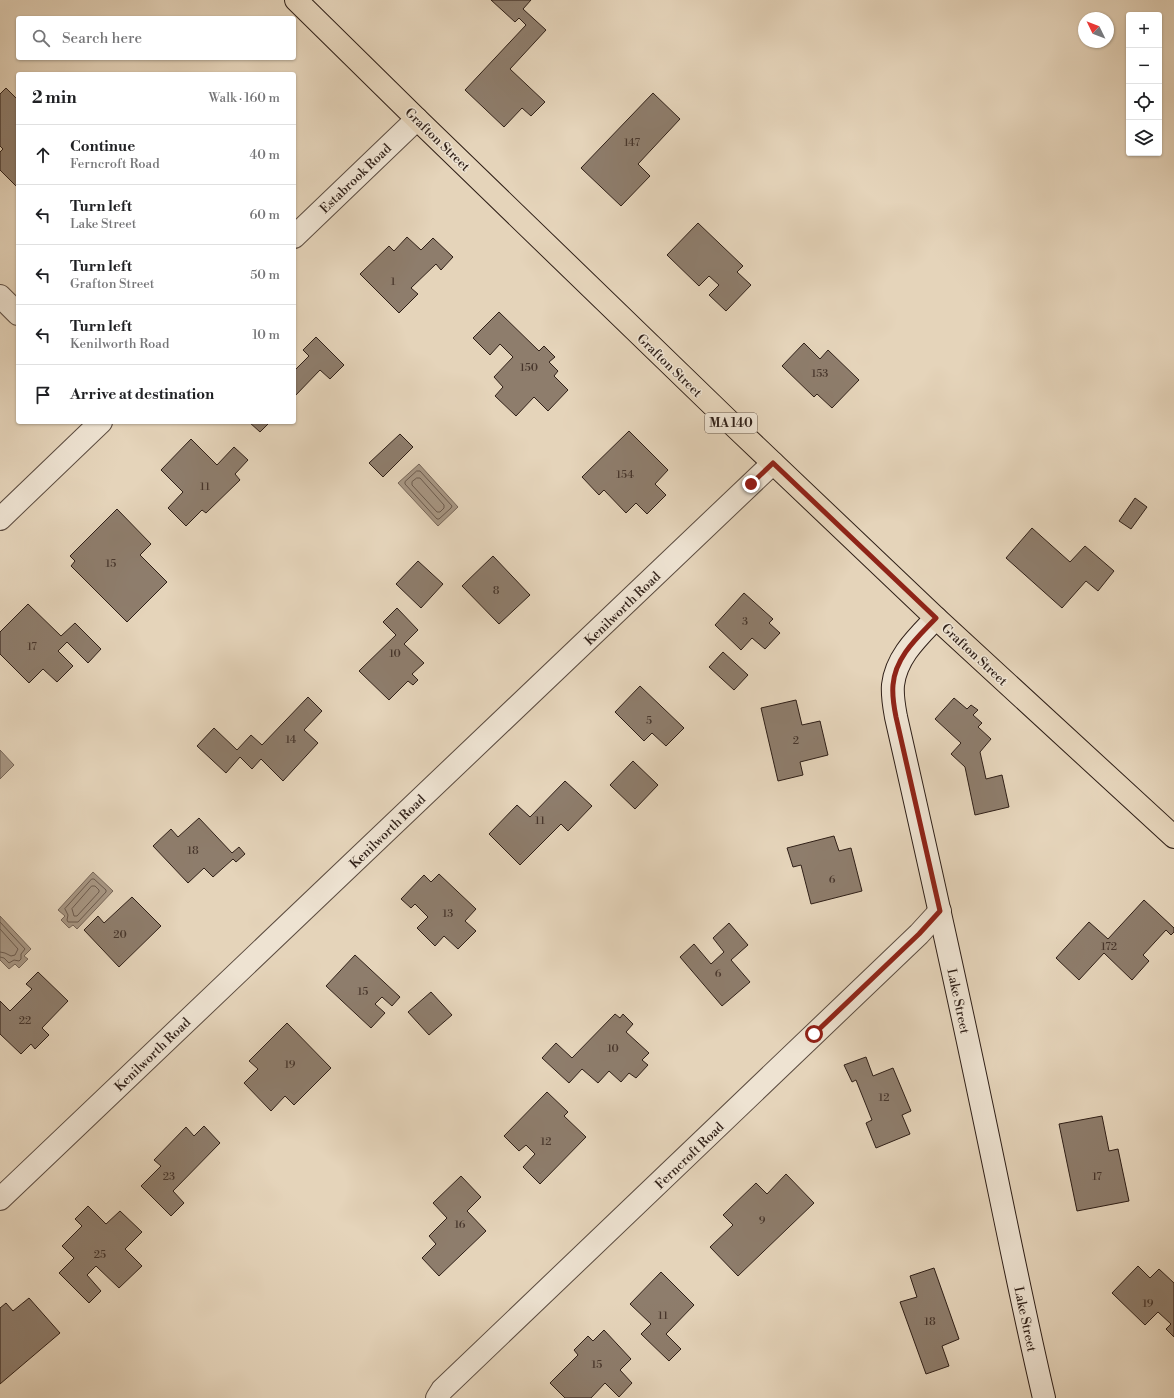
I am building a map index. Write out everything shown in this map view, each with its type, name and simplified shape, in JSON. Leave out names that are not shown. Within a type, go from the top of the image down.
[{"type":"main road","name":"Grafton Street","points":[[296,0],[773,463],[936,618],[1174,837]]},
{"type":"street","name":"Estabrook Road","points":[[296,235],[417,119]]},
{"type":"street","points":[[0,296],[16,312]]},
{"type":"street","points":[[0,519],[99,424]]},
{"type":"street","name":"Kenilworth Road","points":[[0,1199],[773,463]]},
{"type":"street","name":"Lake Street","points":[[936,618],[912,643],[895,673],[892,687],[896,717],[940,911],[1026,1323],[1044,1398]]},
{"type":"street","name":"Ferncroft Road","points":[[438,1398],[442,1390],[858,993],[919,934],[940,911]]},
{"type":"water","points":[[419,464],[458,507],[438,526],[398,483]]},
{"type":"water","points":[[0,750],[14,765],[0,779]]},
{"type":"water","points":[[93,872],[113,891],[77,929],[73,925],[69,928],[61,920],[65,916],[58,910]]},
{"type":"water","points":[[0,916],[31,949],[24,956],[28,959],[19,968],[15,964],[9,969],[0,960]]},
{"type":"building","points":[[491,0],[531,0],[523,9],[546,30],[510,69],[545,102],[531,116],[522,108],[504,127],[465,90],[526,25],[519,18],[515,22]]},
{"type":"building","points":[[6,88],[16,98],[16,186],[0,170],[0,152],[3,149],[0,146],[0,94]]},
{"type":"building","points":[[653,93],[680,119],[638,164],[650,176],[621,206],[581,168]]},
{"type":"building","points":[[698,223],[743,266],[737,272],[751,285],[726,311],[709,295],[719,285],[709,276],[699,286],[667,255]]},
{"type":"building","points":[[407,237],[421,250],[433,238],[453,257],[441,270],[436,264],[411,288],[418,294],[399,313],[360,274],[389,246],[394,251]]},
{"type":"building","points":[[499,312],[539,351],[544,346],[555,357],[549,362],[558,371],[554,376],[568,390],[548,411],[534,397],[516,416],[495,396],[503,387],[494,377],[513,357],[500,344],[490,355],[473,338]]},
{"type":"building","points":[[316,337],[344,365],[330,379],[320,370],[296,395],[296,369],[309,356],[303,350]]},
{"type":"building","points":[[804,343],[820,359],[828,350],[859,380],[832,408],[817,394],[814,397],[782,366]]},
{"type":"building","points":[[251,424],[268,424],[260,432]]},
{"type":"building","points":[[629,431],[668,470],[655,484],[666,495],[647,514],[636,503],[626,513],[604,490],[599,495],[582,477]]},
{"type":"building","points":[[400,434],[413,447],[383,477],[369,463]]},
{"type":"building","points":[[191,439],[217,465],[234,447],[248,460],[235,474],[240,480],[206,513],[202,510],[186,526],[168,508],[183,492],[161,470]]},
{"type":"building","points":[[1135,498],[1147,507],[1131,529],[1119,521]]},
{"type":"building","points":[[117,509],[151,544],[140,555],[167,582],[127,622],[71,566],[75,561],[70,556]]},
{"type":"building","points":[[1032,528],[1070,562],[1085,546],[1114,571],[1098,591],[1086,581],[1062,608],[1006,558]]},
{"type":"building","points":[[493,556],[530,595],[499,624],[462,586]]},
{"type":"building","points":[[418,561],[443,584],[421,608],[396,584]]},
{"type":"building","points":[[744,593],[773,619],[769,623],[780,633],[765,649],[752,638],[741,650],[715,625]]},
{"type":"building","points":[[28,604],[61,636],[75,623],[101,649],[88,663],[67,642],[58,651],[73,666],[57,682],[43,669],[29,683],[0,654],[0,632]]},
{"type":"building","points":[[397,608],[418,630],[404,644],[424,663],[412,674],[418,680],[413,685],[408,681],[389,700],[359,671],[396,635],[383,622]]},
{"type":"building","points":[[723,652],[748,675],[734,690],[709,667]]},
{"type":"building","points":[[640,686],[684,728],[666,746],[652,733],[644,741],[615,712]]},
{"type":"building","points":[[308,697],[322,711],[304,730],[318,743],[283,781],[261,759],[252,769],[240,757],[226,773],[197,746],[214,728],[237,750],[251,735],[262,745]]},
{"type":"building","points":[[954,698],[967,709],[971,705],[978,710],[973,715],[982,723],[978,727],[991,739],[980,752],[986,779],[1002,775],[1009,807],[975,815],[965,767],[951,754],[961,743],[935,719]]},
{"type":"building","points":[[796,700],[802,725],[820,721],[828,755],[800,762],[803,775],[778,781],[761,708]]},
{"type":"building","points":[[633,761],[658,785],[635,809],[610,785]]},
{"type":"building","points":[[565,781],[592,806],[568,831],[561,824],[520,865],[489,834],[517,805],[530,817]]},
{"type":"building","points":[[199,818],[232,853],[239,847],[245,854],[236,862],[233,859],[213,877],[204,868],[188,883],[153,846],[171,829],[178,837]]},
{"type":"building","points":[[834,836],[839,851],[851,848],[862,891],[811,904],[801,865],[793,867],[787,848]]},
{"type":"building","points":[[439,874],[476,909],[465,921],[476,931],[458,949],[444,936],[435,946],[417,928],[428,917],[415,904],[411,908],[401,899],[424,875],[431,882]]},
{"type":"building","points":[[132,897],[161,926],[119,967],[84,930],[98,916],[104,923]]},
{"type":"building","points":[[1144,900],[1174,928],[1174,932],[1171,935],[1166,930],[1143,955],[1149,961],[1132,980],[1104,953],[1079,980],[1056,958],[1089,922],[1108,939]]},
{"type":"building","points":[[729,923],[748,945],[731,960],[750,982],[722,1006],[680,957],[694,944],[711,964],[724,952],[713,938]]},
{"type":"building","points":[[355,955],[400,997],[392,1006],[382,997],[375,1004],[385,1013],[371,1028],[326,986]]},
{"type":"building","points":[[38,972],[68,1001],[42,1028],[49,1035],[35,1049],[31,1044],[21,1054],[0,1034],[0,1001],[10,1011],[32,989],[26,984]]},
{"type":"building","points":[[431,992],[452,1015],[429,1035],[408,1012]]},
{"type":"building","points":[[615,1014],[620,1018],[623,1014],[633,1024],[626,1032],[649,1053],[642,1060],[648,1065],[636,1078],[629,1073],[621,1082],[609,1071],[598,1083],[582,1069],[569,1083],[542,1058],[556,1043],[572,1058]]},
{"type":"building","points":[[287,1023],[331,1068],[294,1105],[285,1096],[271,1111],[244,1083],[258,1069],[249,1061]]},
{"type":"building","points":[[866,1057],[873,1076],[893,1068],[911,1111],[902,1115],[910,1134],[876,1148],[866,1123],[872,1120],[856,1080],[852,1082],[844,1065]]},
{"type":"building","points":[[547,1092],[568,1112],[564,1116],[586,1137],[540,1184],[523,1167],[535,1154],[526,1145],[519,1151],[504,1136]]},
{"type":"building","points":[[1102,1116],[1109,1151],[1118,1149],[1129,1201],[1077,1211],[1059,1124]]},
{"type":"building","points":[[204,1126],[220,1143],[173,1191],[184,1203],[171,1216],[141,1186],[161,1166],[154,1160],[186,1127],[194,1136]]},
{"type":"building","points":[[786,1174],[814,1203],[738,1276],[710,1247],[733,1225],[723,1215],[756,1183],[767,1194]]},
{"type":"building","points":[[461,1176],[481,1197],[467,1211],[486,1231],[439,1276],[422,1258],[436,1244],[429,1236],[447,1218],[433,1203]]},
{"type":"building","points":[[88,1206],[106,1224],[120,1211],[142,1232],[125,1249],[142,1266],[119,1288],[96,1266],[87,1275],[101,1291],[89,1303],[59,1273],[74,1258],[62,1246],[82,1226],[75,1219]]},
{"type":"building","points":[[1138,1266],[1150,1278],[1159,1269],[1174,1283],[1174,1337],[1166,1329],[1171,1324],[1158,1312],[1145,1325],[1112,1293]]},
{"type":"building","points":[[934,1268],[959,1339],[942,1346],[949,1366],[926,1374],[900,1302],[917,1297],[910,1276]]},
{"type":"building","points":[[661,1272],[694,1305],[666,1334],[681,1349],[669,1361],[641,1334],[651,1324],[630,1304]]},
{"type":"building","points":[[29,1298],[60,1333],[0,1384],[0,1308],[6,1303],[13,1311]]},
{"type":"building","points":[[604,1330],[631,1359],[620,1370],[632,1383],[619,1397],[605,1383],[591,1398],[565,1398],[550,1383],[578,1355],[574,1350],[588,1336],[593,1341]]},
{"type":"route","points":[[751,484],[773,463],[936,618],[912,643],[904,655],[895,673],[892,687],[896,717],[940,911],[919,934],[814,1034]]}]
